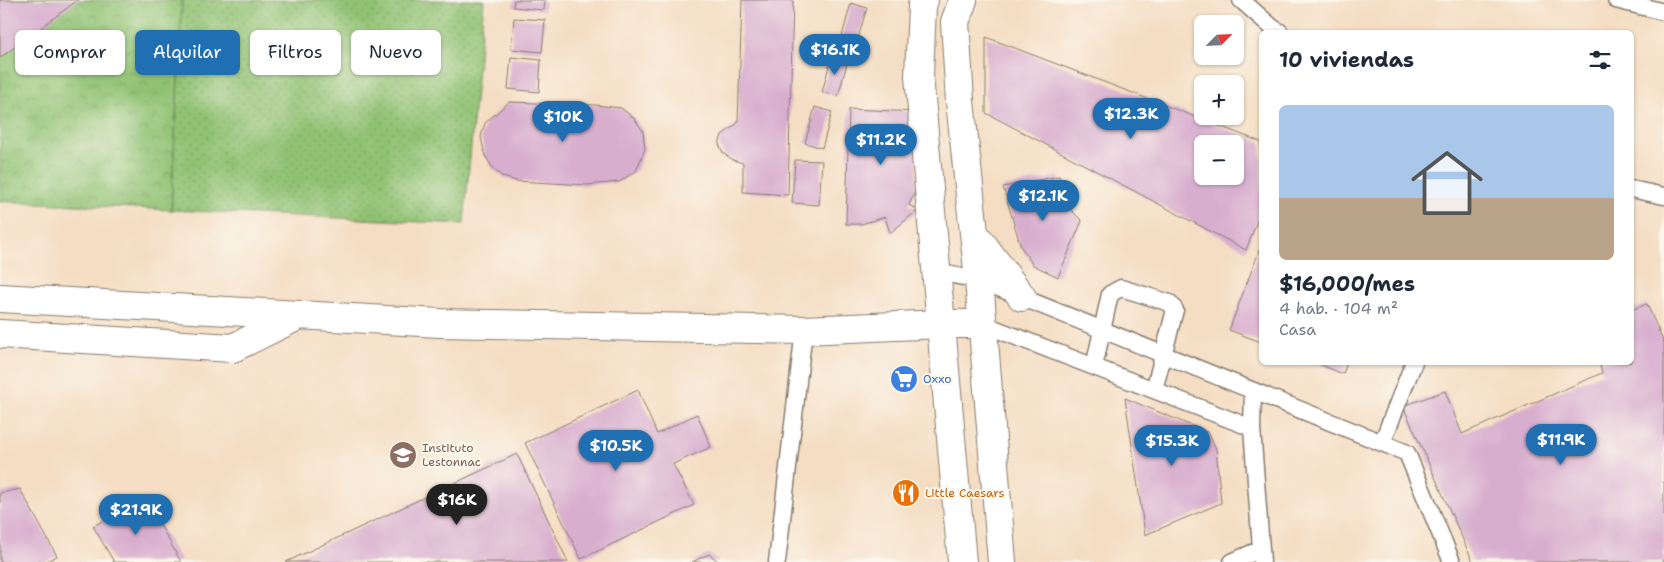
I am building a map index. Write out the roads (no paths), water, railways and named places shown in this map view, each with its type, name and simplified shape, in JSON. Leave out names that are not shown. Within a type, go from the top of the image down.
[{"type":"street","points":[[924,0],[922,6],[919,76],[962,562]]},
{"type":"street","points":[[963,0],[955,22],[960,101],[979,280],[1002,562]]},
{"type":"street","points":[[974,233],[1022,297]]},
{"type":"street","points":[[0,298],[439,323],[804,330],[983,324]]},
{"type":"street","points":[[0,334],[233,348],[300,315]]},
{"type":"lane","points":[[1242,0],[1276,30]]},
{"type":"lane","points":[[1616,0],[1664,12]]},
{"type":"lane","points":[[1634,190],[1664,196]]},
{"type":"lane","points":[[937,272],[979,280],[1406,453],[1452,562]]},
{"type":"lane","points":[[1094,367],[1110,294],[1121,288],[1170,303],[1175,310],[1154,390]]},
{"type":"lane","points":[[983,324],[1252,428]]},
{"type":"lane","points":[[777,562],[804,330]]},
{"type":"lane","points":[[1382,443],[1413,365]]},
{"type":"lane","points":[[1232,562],[1262,556],[1252,428],[1253,391]]},
{"type":"place","name":"Oxxo","points":[[904,379]]},
{"type":"place","name":"Instituto Lestonnac","points":[[403,455]]},
{"type":"place","name":"Little Caesars","points":[[906,493]]}]
